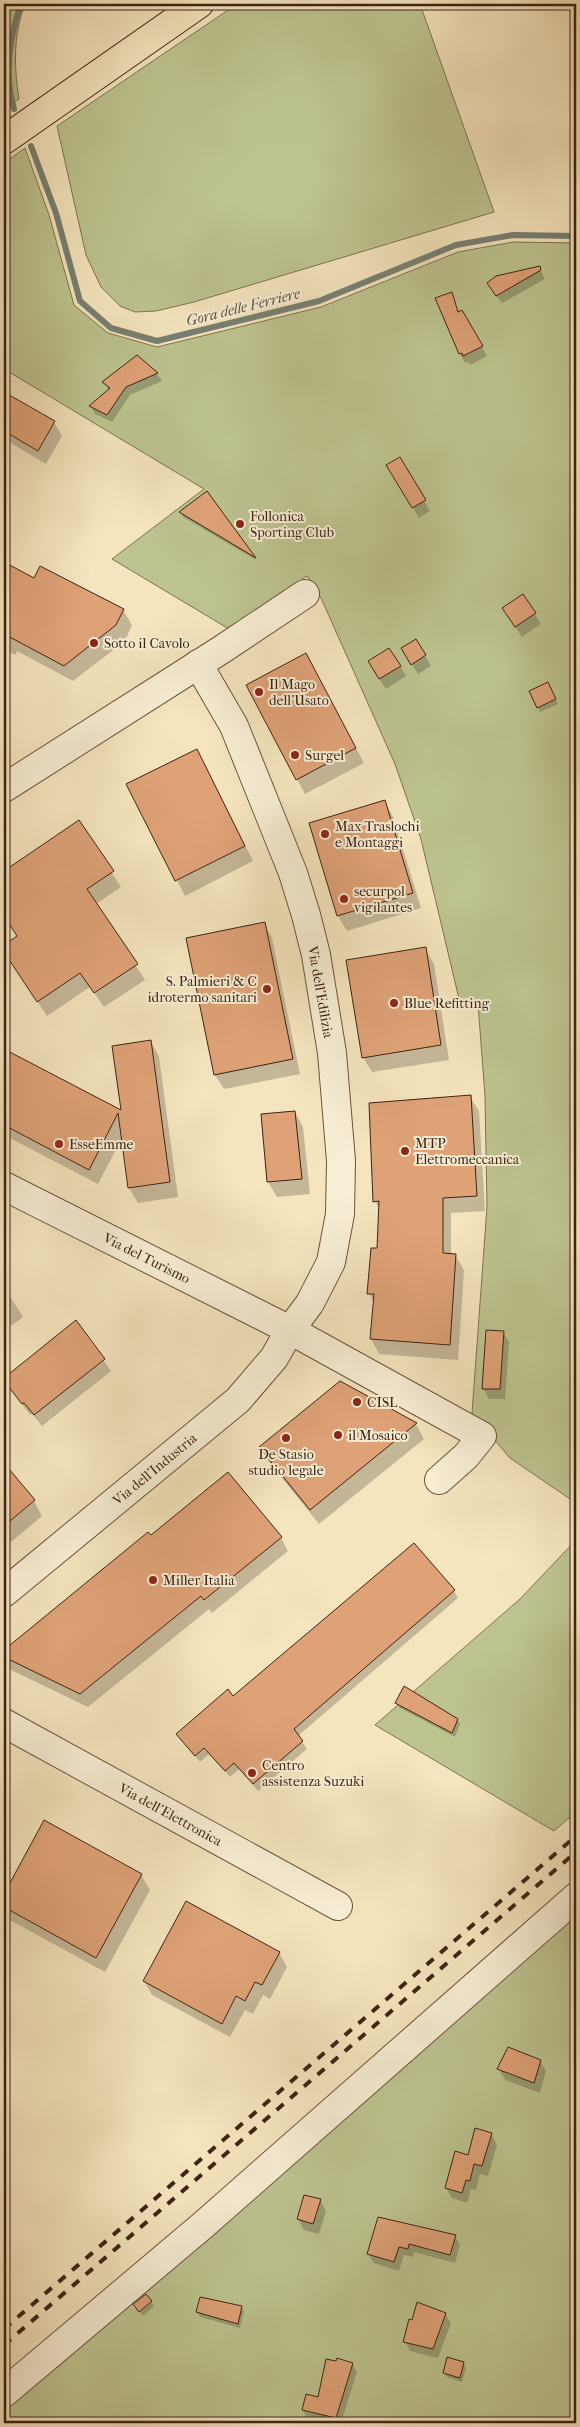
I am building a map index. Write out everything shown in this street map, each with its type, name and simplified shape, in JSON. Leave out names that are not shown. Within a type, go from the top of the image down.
[{"type":"main road","points":[[4,140],[199,4]]},
{"type":"street","points":[[4,788],[210,652],[306,594]]},
{"type":"street","name":"Via dell'Edilizia","points":[[210,652],[234,726],[293,874],[316,955],[332,1053],[341,1161],[340,1214],[331,1262],[310,1303],[290,1330]]},
{"type":"street","name":"Via del Turismo","points":[[4,1186],[290,1330],[482,1436],[466,1456],[439,1480]]},
{"type":"street","name":"Via dell'Industria","points":[[4,1594],[238,1400],[274,1358],[290,1330]]},
{"type":"street","name":"Via dell'Elettronica","points":[[4,1723],[338,1906]]},
{"type":"street","points":[[4,2393],[209,2220],[576,1897]]},
{"type":"green space","points":[[11,4],[25,4],[18,27],[16,51],[19,99],[4,109],[4,29]]},
{"type":"green space","points":[[237,4],[420,4],[494,212],[194,302],[156,311],[135,312],[120,306],[101,287],[86,255],[57,126]]},
{"type":"green space","points":[[25,148],[49,215],[74,305],[108,333],[157,347],[321,307],[458,252],[513,242],[576,243],[576,1503],[510,1458],[472,1413],[487,1207],[485,1096],[478,1004],[460,1003],[421,839],[395,764],[321,598],[307,576],[229,629],[112,559],[204,489],[4,369],[4,163]]},
{"type":"green space","points":[[576,1540],[576,1812],[554,1831],[375,1725],[520,1599]]},
{"type":"green space","points":[[576,1902],[576,2423],[4,2423],[4,2401]]},
{"type":"building","points":[[540,266],[541,270],[496,296],[487,283],[496,276]]},
{"type":"building","points":[[452,292],[458,312],[462,310],[483,346],[463,356],[462,353],[459,354],[435,298]]},
{"type":"building","points":[[137,355],[158,373],[126,387],[107,415],[89,406],[110,388],[102,382]]},
{"type":"building","points":[[4,392],[55,421],[38,451],[4,431]]},
{"type":"building","points":[[400,457],[426,500],[412,508],[386,465]]},
{"type":"building","points":[[207,491],[256,558],[179,512]]},
{"type":"building","points":[[4,562],[34,578],[40,566],[124,609],[116,625],[64,666],[4,634]]},
{"type":"building","points":[[523,594],[536,613],[515,627],[502,608]]},
{"type":"building","points":[[416,639],[426,655],[411,665],[401,648]]},
{"type":"building","points":[[389,648],[401,666],[379,679],[368,661]]},
{"type":"building","points":[[306,653],[356,748],[296,780],[246,685]]},
{"type":"building","points":[[548,682],[556,699],[537,708],[529,691]]},
{"type":"building","points":[[197,749],[245,846],[175,881],[126,784]]},
{"type":"building","points":[[385,800],[413,893],[337,916],[309,823]]},
{"type":"building","points":[[79,820],[114,871],[87,889],[138,964],[94,993],[80,973],[37,1002],[4,952],[4,945],[17,936],[4,916],[4,871]]},
{"type":"building","points":[[265,922],[293,1059],[214,1075],[186,938]]},
{"type":"building","name":"Blue Refitting","points":[[426,947],[441,1045],[362,1058],[346,960]]},
{"type":"building","points":[[151,1040],[170,1182],[128,1188],[118,1113],[89,1170],[4,1125],[4,1049],[121,1110],[112,1046]]},
{"type":"building","points":[[471,1095],[477,1196],[443,1198],[443,1253],[456,1254],[450,1345],[370,1339],[374,1294],[367,1294],[371,1248],[377,1248],[379,1201],[373,1202],[369,1103]]},
{"type":"building","points":[[295,1111],[302,1179],[267,1182],[261,1114]]},
{"type":"building","points":[[76,1320],[105,1359],[34,1415],[24,1403],[22,1404],[4,1381],[4,1378]]},
{"type":"building","points":[[486,1330],[504,1331],[500,1389],[482,1389]]},
{"type":"building","name":"il Mosaico","points":[[340,1381],[417,1423],[310,1510],[259,1447]]},
{"type":"building","points":[[4,1463],[35,1500],[4,1526]]},
{"type":"building","points":[[228,1472],[282,1537],[204,1600],[201,1596],[80,1694],[4,1657],[4,1650],[148,1532],[151,1535]]},
{"type":"building","points":[[414,1543],[455,1590],[294,1729],[303,1741],[253,1784],[234,1763],[225,1771],[204,1748],[195,1756],[176,1734],[228,1689],[233,1696]]},
{"type":"building","points":[[404,1686],[458,1719],[452,1733],[395,1703]]},
{"type":"building","points":[[44,1820],[142,1874],[96,1958],[4,1907],[4,1894]]},
{"type":"building","points":[[186,1901],[280,1952],[262,1985],[255,1982],[245,2001],[236,1996],[222,2024],[143,1981]]},
{"type":"building","points":[[508,2047],[541,2060],[534,2083],[497,2069]]},
{"type":"building","points":[[475,2128],[492,2133],[482,2166],[474,2164],[470,2181],[466,2180],[462,2193],[445,2188],[455,2151],[468,2155]]},
{"type":"building","points":[[304,2195],[321,2199],[313,2224],[297,2219]]},
{"type":"building","points":[[378,2217],[456,2235],[450,2255],[409,2244],[408,2249],[399,2247],[394,2262],[367,2254]]},
{"type":"building","points":[[146,2294],[152,2301],[139,2312],[133,2304]]},
{"type":"building","points":[[200,2297],[242,2306],[238,2324],[196,2312]]},
{"type":"building","points":[[417,2302],[446,2313],[433,2349],[403,2342],[409,2319],[412,2320]]},
{"type":"building","points":[[447,2357],[464,2362],[460,2378],[443,2373]]},
{"type":"building","points":[[337,2358],[353,2363],[336,2418],[302,2410],[306,2394],[318,2397],[326,2359],[336,2361]]},
{"type":"waterway","name":"Gora delle Ferriere","points":[[14,109],[9,83],[9,56],[13,30],[21,4]]},
{"type":"waterway","name":"Gora delle Ferriere","points":[[31,146],[56,213],[80,301],[111,328],[157,341],[319,301],[456,245],[513,235],[576,236]]},
{"type":"railway","points":[[4,2329],[576,1836]]},
{"type":"railway","points":[[4,2345],[576,1852]]},
{"type":"place","name":"Follonica Sporting Club","points":[[240,524]]},
{"type":"place","name":"Sotto il Cavolo","points":[[94,643]]},
{"type":"place","name":"Il Mago dell'Usato","points":[[259,692]]},
{"type":"place","name":"Surgel","points":[[295,755]]},
{"type":"place","name":"Max Traslochi e Montaggi","points":[[325,834]]},
{"type":"place","name":"securpol vigilantes","points":[[344,899]]},
{"type":"place","name":"S. Palmieri & C idrotermo sanitari","points":[[267,989]]},
{"type":"place","name":"Blue Refitting","points":[[394,1003]]},
{"type":"place","name":"EsseEmme","points":[[59,1144]]},
{"type":"place","name":"MTP Elettromeccanica","points":[[405,1151]]},
{"type":"place","name":"CISL","points":[[357,1402]]},
{"type":"place","name":"il Mosaico","points":[[338,1435]]},
{"type":"place","name":"De Stasio studio legale","points":[[286,1438]]},
{"type":"place","name":"Miller Italia","points":[[153,1580]]},
{"type":"place","name":"Centro assistenza Suzuki","points":[[252,1773]]}]
